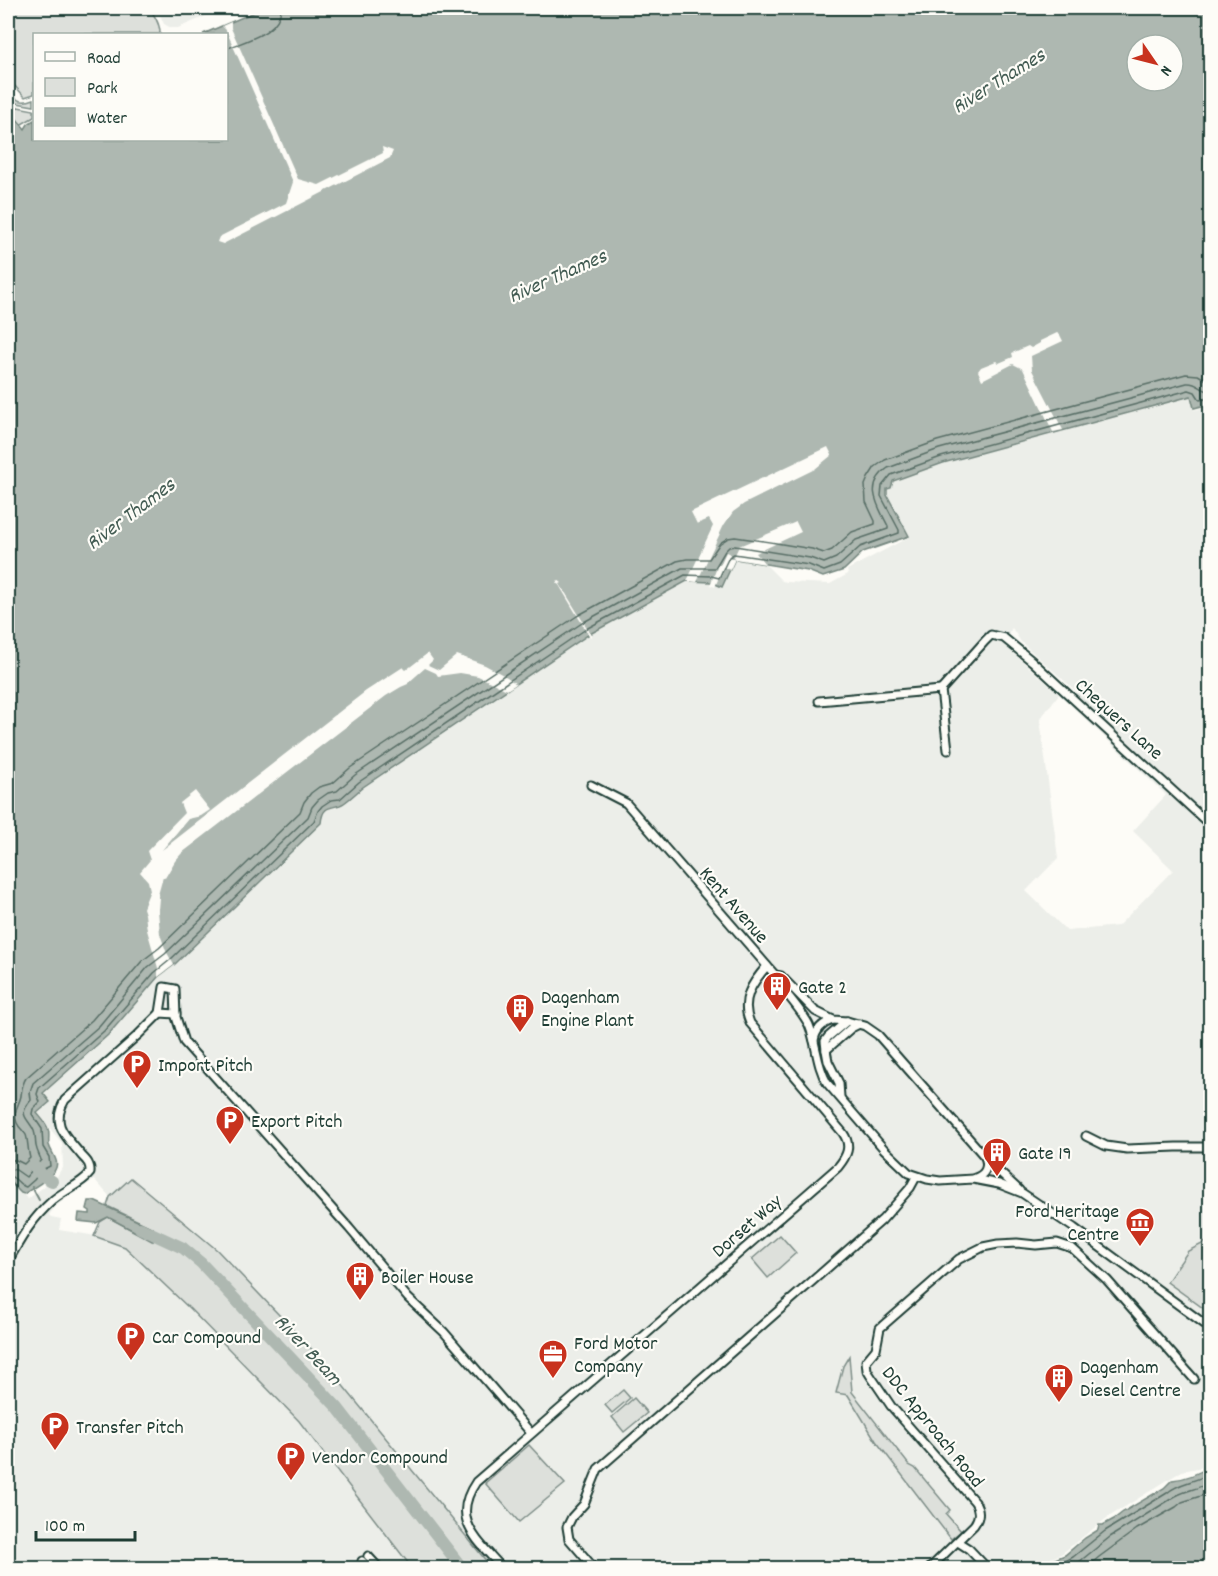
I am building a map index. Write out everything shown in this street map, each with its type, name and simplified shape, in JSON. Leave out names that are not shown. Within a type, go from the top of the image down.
[{"type":"street","name":"Chequers Lane","points":[[941,690],[991,635],[1004,638],[1032,660],[1210,825]]},
{"type":"street","points":[[819,701],[941,690],[948,750]]},
{"type":"street","name":"Kent Avenue","points":[[591,785],[627,803],[775,975],[775,980],[808,1023],[821,1073],[841,1100]]},
{"type":"street","name":"Dorset Way","points":[[502,1569],[475,1538],[464,1516],[466,1499],[476,1482],[838,1167],[847,1155],[848,1143],[843,1133],[750,1023],[746,1014],[745,1005],[749,993],[767,966]]},
{"type":"street","points":[[775,975],[782,976],[815,1011],[833,1020],[859,1024],[873,1031],[1003,1177],[1210,1328]]},
{"type":"street","points":[[8,1261],[37,1215],[54,1199],[90,1173],[89,1165],[61,1130],[58,1121],[59,1110],[65,1100],[160,1013],[164,987],[175,989],[176,1014],[184,1042],[310,1183],[408,1298],[444,1332],[531,1433]]},
{"type":"street","points":[[160,1013],[176,1014]]},
{"type":"street","points":[[814,1040],[815,1033],[833,1020]]},
{"type":"street","points":[[847,1022],[825,1041],[828,1061],[839,1083],[841,1100],[904,1170],[916,1177],[940,1181],[973,1179],[999,1184],[1022,1193]]},
{"type":"street","points":[[826,1050],[851,1028],[859,1024]]},
{"type":"street","points":[[1086,1136],[1106,1146],[1127,1149],[1210,1147]]},
{"type":"street","points":[[973,1179],[982,1175],[986,1170],[987,1163],[984,1155]]},
{"type":"street","points":[[594,1569],[569,1539],[567,1527],[572,1517],[584,1504],[598,1469],[882,1220],[910,1188],[916,1177]]},
{"type":"street","name":"DDC Approach Road","points":[[930,1569],[976,1522],[979,1515],[978,1507],[891,1406],[867,1370],[866,1361],[876,1349],[880,1328],[960,1259],[983,1247],[998,1244],[1057,1243],[1072,1248],[1107,1280],[1194,1379]]},
{"type":"street","points":[[958,1542],[969,1549],[987,1569]]},
{"type":"street","points":[[369,1569],[365,1558],[379,1569]]},
{"type":"shaded area","points":[[157,8],[225,8],[178,28],[171,28],[164,24]]},
{"type":"shaded area","points":[[1192,396],[1194,410],[1210,406],[1210,1461],[1203,1467],[1182,1471],[1107,1518],[1061,1554],[1029,1568],[492,1568],[322,1360],[217,1250],[131,1178],[110,1197],[95,1180],[81,1187],[56,1206],[49,1215],[61,1219],[59,1230],[91,1235],[125,1247],[190,1309],[299,1422],[412,1568],[8,1568],[8,1180],[28,1199],[52,1179],[55,1180],[63,1166],[62,1143],[37,1113],[43,1093],[108,1035],[158,977],[174,965],[321,823],[326,810],[341,805],[363,787],[588,635],[687,581],[711,582],[722,587],[734,559],[765,564],[782,581],[787,582],[830,584],[848,574],[847,570],[909,537],[887,495],[887,488],[893,481],[943,463]],"holes":[[[1012,628],[1021,642],[1078,693],[1059,694],[1012,652],[1009,633]],[[1059,694],[1166,795],[1133,831],[1173,870],[1118,926],[1067,931],[1026,891],[1058,858],[1040,719]]]},
{"type":"green space","points":[[8,8],[150,8],[158,24],[160,33],[33,33],[33,94],[25,97],[12,83],[8,74]]},
{"type":"green space","points":[[8,86],[18,100],[33,99],[33,106],[17,103],[8,106]]},
{"type":"green space","points":[[18,107],[33,110],[33,118],[8,132],[8,110]]},
{"type":"green space","points":[[131,1178],[217,1250],[322,1360],[492,1568],[412,1568],[299,1421],[190,1309],[125,1247],[94,1236],[100,1222],[108,1217],[152,1241],[153,1228],[107,1206],[110,1197]]},
{"type":"green space","points":[[780,1235],[796,1253],[768,1278],[752,1259]]},
{"type":"green space","points":[[1210,1240],[1210,1313],[1167,1282],[1188,1251]]},
{"type":"green space","points":[[849,1356],[852,1392],[909,1465],[915,1468],[950,1510],[946,1514],[961,1531],[951,1539],[876,1441],[848,1395],[836,1393],[843,1366]]},
{"type":"green space","points":[[623,1390],[630,1398],[612,1413],[605,1405]]},
{"type":"green space","points":[[634,1398],[647,1413],[624,1432],[612,1417]]},
{"type":"green space","points":[[529,1445],[565,1484],[519,1522],[485,1483]]},
{"type":"water","name":"River Thames","points":[[264,8],[1210,8],[1210,404],[1194,408],[1191,396],[943,463],[893,481],[891,488],[887,489],[887,495],[909,536],[863,552],[844,570],[823,577],[808,571],[735,559],[722,587],[711,582],[687,581],[588,635],[363,787],[344,803],[327,809],[322,816],[321,823],[174,965],[158,977],[108,1035],[43,1093],[50,1102],[37,1113],[47,1127],[49,1145],[57,1163],[50,1176],[47,1173],[41,1183],[24,1194],[8,1180],[8,137],[14,130],[11,120],[16,118],[25,129],[33,121],[33,141],[228,141],[228,33],[205,33]]},
{"type":"water","points":[[89,1201],[94,1201],[153,1228],[153,1241],[108,1217],[96,1223],[78,1221],[79,1213],[90,1214],[87,1209]]},
{"type":"water","points":[[1210,1466],[1210,1568],[1033,1568],[1065,1555],[1098,1530],[1099,1525],[1114,1519],[1164,1488],[1172,1480],[1192,1476]]},
{"type":"pier","points":[[231,22],[231,28],[298,179],[319,185],[383,153],[382,147],[393,151],[390,158],[223,244],[217,242],[219,237],[286,203],[293,182],[228,33],[222,26]]},
{"type":"pier","points":[[1057,333],[1063,341],[1031,356],[1032,370],[1063,430],[1053,432],[1023,369],[1013,364],[982,380],[978,371],[981,367],[996,361],[999,363],[1013,357],[1012,353],[1028,346],[1031,348]]},
{"type":"pier","points":[[828,447],[832,455],[815,469],[744,504],[733,512],[724,525],[697,582],[687,581],[713,526],[709,519],[697,524],[691,512]]},
{"type":"pier","points":[[796,522],[801,532],[756,553],[765,564],[735,559],[730,570],[723,567],[715,587],[710,585],[726,552],[733,559],[739,546]]},
{"type":"pier","points":[[558,580],[562,583],[560,584],[592,636],[590,637],[556,583]]},
{"type":"pier","points":[[428,653],[433,660],[428,665],[439,670],[457,655],[485,665],[516,684],[507,690],[478,676],[460,673],[438,676],[425,668],[408,684],[386,696],[182,853],[165,878],[163,877],[158,895],[160,934],[174,965],[158,977],[158,968],[143,908],[150,890],[148,881],[140,872],[150,860],[147,851],[184,813],[180,803],[195,791],[210,810],[201,816],[188,819],[162,850],[366,691],[403,667],[406,670]]},
{"type":"waterway","name":"River Beam","points":[[33,1165],[41,1175],[52,1181]]},
{"type":"waterway","points":[[32,1187],[39,1200]]},
{"type":"waterway","name":"River Beam","points":[[140,1228],[183,1248],[201,1263],[337,1407],[462,1568]]},
{"type":"place","name":"Gate 2","points":[[777,1012]]},
{"type":"place","name":"Dagenham Engine Plant","points":[[520,1034]]},
{"type":"place","name":"Import Pitch","points":[[137,1090]]},
{"type":"place","name":"Export Pitch","points":[[230,1146]]},
{"type":"place","name":"Gate 19","points":[[997,1178]]},
{"type":"place","name":"Ford Heritage Centre","points":[[1140,1248]]},
{"type":"place","name":"Boiler House","points":[[360,1302]]},
{"type":"place","name":"Car Compound","points":[[131,1362]]},
{"type":"place","name":"Ford Motor Company","points":[[553,1380]]},
{"type":"place","name":"Dagenham Diesel Centre","points":[[1059,1404]]},
{"type":"place","name":"Transfer Pitch","points":[[55,1452]]},
{"type":"place","name":"Vendor Compound","points":[[291,1482]]}]
